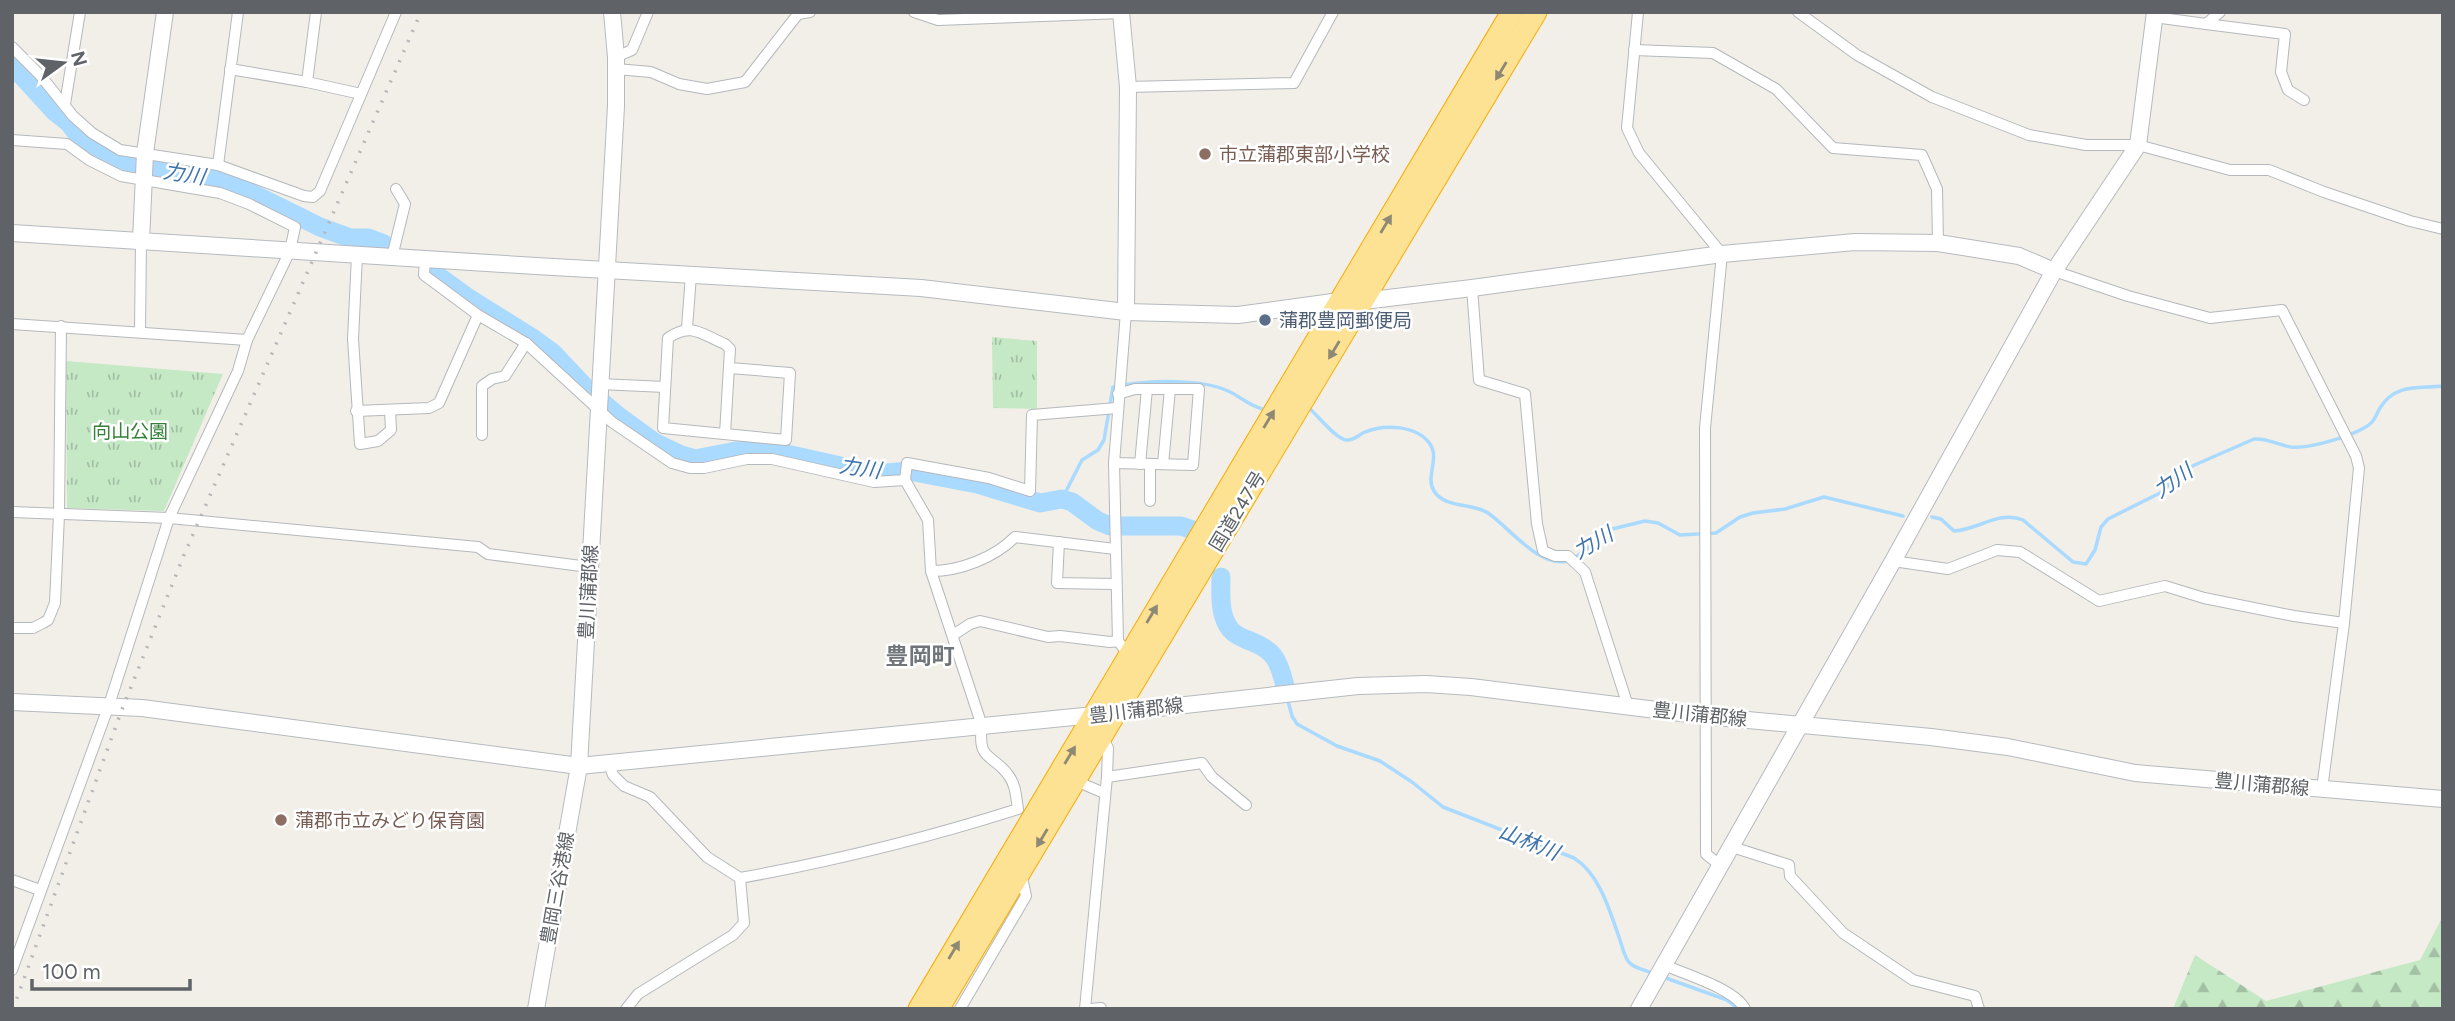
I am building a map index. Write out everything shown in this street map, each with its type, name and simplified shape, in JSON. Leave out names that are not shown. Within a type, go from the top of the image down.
[{"type":"highway","name":"国道247号","points":[[919,1009],[1094,715],[1123,648],[1340,301],[1512,12]]},
{"type":"highway","name":"国道247号","points":[[938,1009],[1536,12]]},
{"type":"street","points":[[65,104],[80,12]]},
{"type":"street","points":[[140,332],[143,177],[165,12]]},
{"type":"street","points":[[218,165],[238,12]]},
{"type":"street","points":[[307,82],[316,12]]},
{"type":"street","points":[[12,47],[40,75],[73,116],[92,133],[120,150],[218,165],[304,196],[317,195],[396,12]]},
{"type":"street","name":"豊川蒲郡線","points":[[612,12],[616,63],[607,270],[579,766],[1358,686],[1426,684],[1471,687],[1705,716],[1931,737],[2008,747],[2135,773],[2443,799]]},
{"type":"street","points":[[616,63],[632,50],[648,12]]},
{"type":"street","points":[[616,63],[651,72],[679,84],[707,89],[744,82],[798,14],[810,12]]},
{"type":"street","points":[[914,12],[938,20],[1121,13],[1128,87],[1126,312],[1119,388],[1111,409],[1115,584],[1123,648]]},
{"type":"street","points":[[1128,87],[1294,83],[1333,12]]},
{"type":"street","points":[[1637,12],[1627,128],[1639,153],[1722,254],[1704,428],[1706,854],[1721,866]]},
{"type":"street","points":[[1798,12],[1857,55],[1932,97],[2029,135],[2086,145],[2138,145],[2230,170],[2269,170],[2324,192],[2410,221],[2443,229]]},
{"type":"street","points":[[2206,24],[2220,12]]},
{"type":"street","points":[[1639,1009],[2054,271],[2138,145],[2154,15],[2285,34],[2281,72],[2288,90],[2304,100]]},
{"type":"street","points":[[1634,50],[1713,53],[1776,89],[1833,148],[1922,155],[1937,189],[1938,243]]},
{"type":"street","points":[[230,69],[361,94]]},
{"type":"street","points":[[12,140],[67,144],[105,169],[121,176],[143,177],[220,193],[295,227],[290,251],[247,340],[238,371],[169,518],[109,705],[12,970]]},
{"type":"street","points":[[392,257],[405,204],[396,189]]},
{"type":"street","points":[[12,233],[921,288],[1126,312],[1238,315],[1340,301],[1472,288],[1722,254],[1855,243],[1938,243],[2019,256],[2128,296],[2210,318],[2282,310],[2360,468],[2344,622],[2322,789]]},
{"type":"street","points":[[356,255],[353,339],[360,444],[378,441],[391,430],[390,410]]},
{"type":"street","points":[[425,259],[424,275],[478,315],[526,343],[599,398],[653,452],[672,463],[690,468],[704,468],[747,459],[772,459],[874,482],[906,475]]},
{"type":"street","points":[[687,328],[691,275]]},
{"type":"street","points":[[1472,288],[1479,380],[1525,394],[1537,524],[1543,551],[1572,560],[1585,572],[1628,706]]},
{"type":"street","points":[[356,411],[429,408],[439,403],[478,315]]},
{"type":"street","points":[[12,324],[247,340]]},
{"type":"street","points":[[12,628],[33,628],[48,620],[55,603],[61,326]]},
{"type":"street","points":[[725,434],[730,349],[725,344],[687,328],[668,338],[663,428],[786,440],[790,373],[730,368]]},
{"type":"street","points":[[482,435],[482,386],[492,379],[505,376],[526,343]]},
{"type":"street","points":[[599,398],[665,387]]},
{"type":"street","points":[[1114,463],[1192,465],[1199,389],[1119,388]]},
{"type":"street","points":[[1147,389],[1145,464],[1150,501]]},
{"type":"street","points":[[1163,464],[1170,389]]},
{"type":"street","points":[[609,764],[612,775],[624,786],[650,797],[707,857],[740,878],[830,861],[931,835],[1018,808],[1015,788],[1008,774],[986,755],[980,743],[982,726],[931,571],[928,520],[906,475],[907,463],[975,476],[1030,491],[1032,415],[1111,409]]},
{"type":"street","points":[[12,512],[169,518],[478,547],[488,554],[589,567]]},
{"type":"street","points":[[931,571],[948,571],[954,567],[970,566],[1015,537],[1115,549]]},
{"type":"street","points":[[1059,542],[1057,583],[1115,584]]},
{"type":"street","points":[[1893,561],[1948,569],[1997,550],[2020,552],[2099,601],[2165,586],[2204,598],[2294,617],[2344,622]]},
{"type":"street","points":[[953,635],[979,621],[1048,637],[1110,642],[1123,648]]},
{"type":"street","points":[[12,702],[142,708],[579,766]]},
{"type":"street","points":[[1101,1008],[1088,1009],[1107,777],[1108,748],[1102,737]]},
{"type":"street","points":[[1107,777],[1202,763],[1212,777],[1247,805]]},
{"type":"street","name":"豊岡三谷港線","points":[[536,1009],[579,766]]},
{"type":"street","points":[[1076,781],[1104,793]]},
{"type":"street","points":[[1732,847],[1789,865],[1790,876],[1843,933],[1913,980],[1975,996],[1979,1009]]},
{"type":"street","points":[[960,1009],[1026,896],[1021,873]]},
{"type":"street","points":[[626,1009],[638,994],[733,935],[744,923],[740,878]]},
{"type":"street","points":[[12,880],[40,890]]},
{"type":"street","points":[[1660,972],[1732,995],[1745,1009]]},
{"type":"green space","points":[[992,337],[1037,341],[1037,409],[993,408]]},
{"type":"green space","name":"向山公園","points":[[66,361],[223,374],[164,511],[67,508]]},
{"type":"green space","points":[[2443,916],[2443,1009],[2173,1009],[2195,955],[2266,1001],[2420,960]]},
{"type":"waterway","name":"力川","points":[[12,65],[55,112],[69,123],[87,147],[121,166],[159,167],[197,173],[235,185],[320,227],[350,238],[368,238],[384,244]]},
{"type":"waterway","name":"力川","points":[[434,273],[553,353],[587,389],[617,415],[654,442],[681,455],[695,459],[736,451],[769,450],[876,474],[909,471],[977,484],[1040,503],[1062,499],[1072,502],[1098,521],[1110,526],[1181,526],[1193,530]]},
{"type":"waterway","name":"力川","points":[[1124,385],[1148,382],[1205,384],[1228,391],[1263,409]]},
{"type":"waterway","name":"力川","points":[[1932,517],[1941,519],[1954,531],[2005,517],[2023,520],[2073,562],[2086,564],[2095,550],[2101,527],[2108,519],[2162,492],[2181,471],[2254,439],[2299,447],[2339,438],[2370,424],[2393,394],[2408,389],[2443,386]]},
{"type":"waterway","name":"力川","points":[[1062,499],[1082,460],[1098,450],[1104,440],[1113,387],[1116,387]]},
{"type":"waterway","name":"力川","points":[[1310,409],[1333,432],[1346,440],[1373,429],[1390,427],[1417,433],[1433,450],[1431,480],[1434,491],[1439,496],[1452,503],[1488,513],[1546,559],[1568,561]]},
{"type":"waterway","name":"力川","points":[[1575,558],[1612,529],[1645,521],[1658,523],[1680,535],[1716,533],[1740,517],[1785,509],[1824,497],[1903,516]]},
{"type":"waterway","name":"山林川","points":[[1221,577],[1222,608],[1228,626],[1235,634],[1262,646],[1273,655],[1285,686]]},
{"type":"waterway","name":"山林川","points":[[1288,701],[1297,724],[1337,746],[1380,761],[1443,807],[1574,858],[1591,874],[1597,884],[1628,961],[1653,973]]},
{"type":"waterway","name":"山林川","points":[[1663,977],[1727,1000],[1738,1009]]},
{"type":"railway","points":[[13,1009],[121,712],[184,555],[421,12]]},
{"type":"place","name":"市立蒲郡東部小学校","points":[[1205,154]]},
{"type":"place","name":"蒲郡豊岡郵便局","points":[[1265,320]]},
{"type":"place","name":"蒲郡市立みどり保育園","points":[[281,820]]},
{"type":"district","name":"豊岡町","points":[[920,656]]}]
